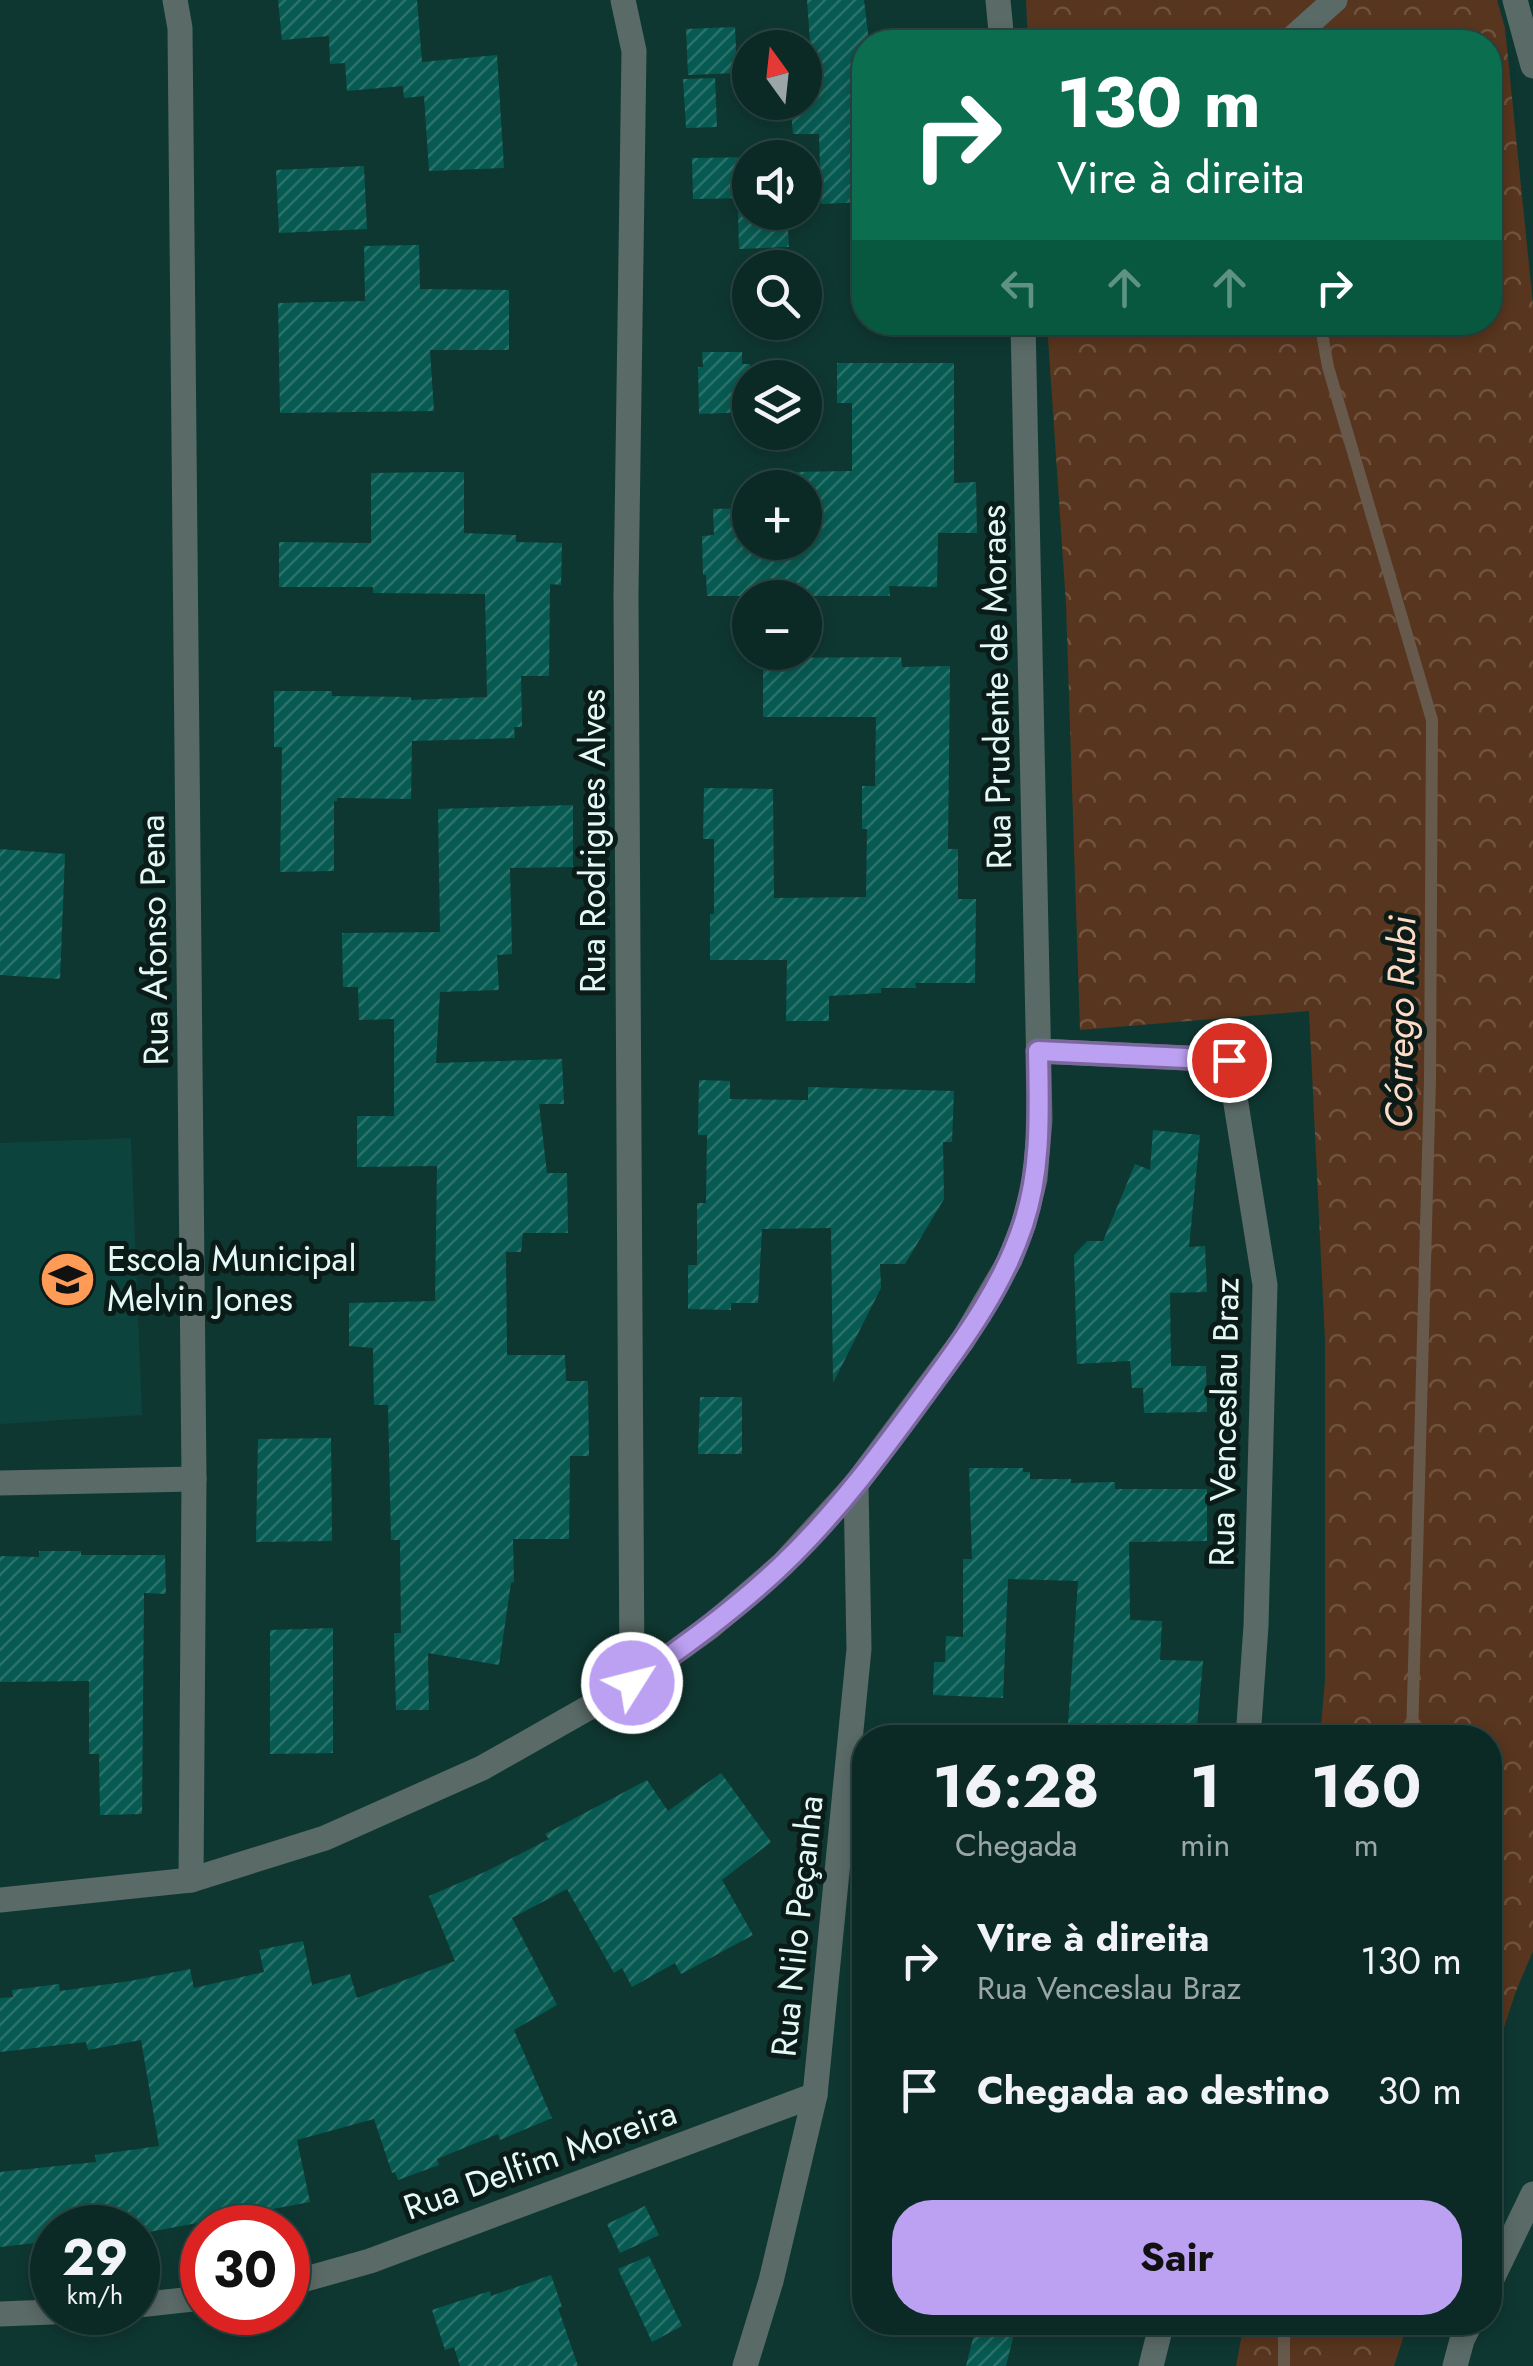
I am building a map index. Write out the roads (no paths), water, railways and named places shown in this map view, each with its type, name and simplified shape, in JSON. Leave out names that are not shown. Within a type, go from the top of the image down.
[{"type":"street","name":"Rua Afonso Pena","points":[[176,0],[180,28],[194,1479],[191,1880]]},
{"type":"street","name":"Rua Rodrigues Alves","points":[[623,0],[634,51],[626,594],[632,1683]]},
{"type":"street","points":[[998,0],[1001,30]]},
{"type":"street","points":[[1301,30],[1335,0]]},
{"type":"street","points":[[1515,0],[1533,66]]},
{"type":"street","name":"Rua Prudente de Moraes","points":[[0,1900],[191,1880],[324,1838],[482,1768],[632,1683],[710,1627],[783,1564],[856,1484],[964,1340],[1010,1260],[1024,1223],[1035,1179],[1040,1120],[1024,335]]},
{"type":"street","name":"Rua Venceslau Braz","points":[[1038,1051],[1229,1060],[1265,1285],[1256,1626],[1249,1725]]},
{"type":"street","points":[[0,1483],[194,1479]]},
{"type":"street","name":"Rua Nilo Peçanha","points":[[745,2366],[771,2281],[816,2095],[859,1648],[856,1484]]},
{"type":"street","name":"Rua Delfim Moreira","points":[[310,2278],[370,2261],[816,2095]]},
{"type":"street","points":[[1502,2257],[1533,2194]]},
{"type":"street","points":[[0,2314],[30,2313]]},
{"type":"street","points":[[1151,2366],[1159,2335]]},
{"type":"street","points":[[1455,2366],[1464,2335]]},
{"type":"waterway","name":"Córrego Rubi","points":[[1322,335],[1328,367],[1432,720],[1430,1080],[1412,1725]]},
{"type":"waterway","name":"Córrego Rubi","points":[[1284,2335],[1284,2366]]},
{"type":"place","name":"Escola Municipal Melvin Jones","points":[[68,1279]]}]
